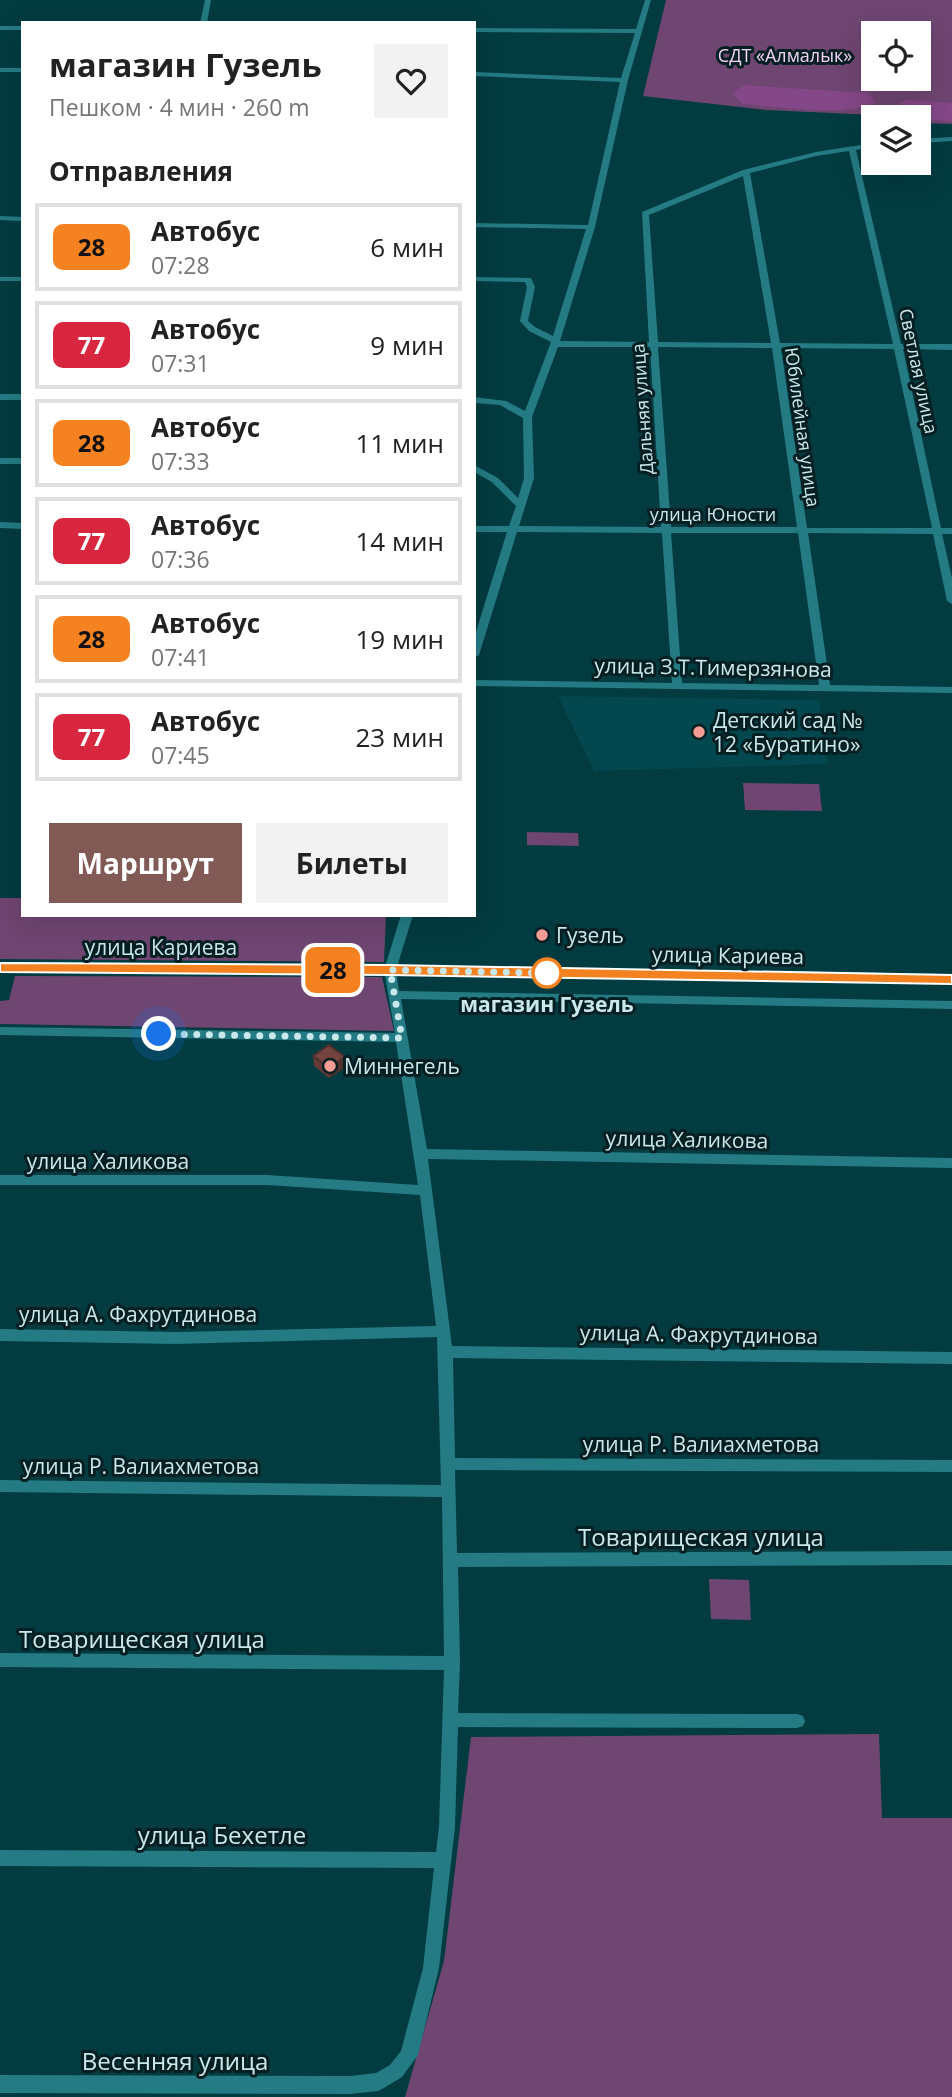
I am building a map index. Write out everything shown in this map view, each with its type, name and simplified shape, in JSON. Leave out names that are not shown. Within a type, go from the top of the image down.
[{"type":"main road","name":"улица Кариева","points":[[0,967],[952,979]]},
{"type":"street","points":[[203,21],[208,0]]},
{"type":"street","points":[[476,648],[529,478],[527,417],[555,342],[591,227],[624,80],[648,0]]},
{"type":"street","points":[[0,28],[21,28]]},
{"type":"street","points":[[476,30],[639,31]]},
{"type":"street","points":[[0,70],[21,70]]},
{"type":"street","points":[[476,74],[624,80]]},
{"type":"street","points":[[931,140],[952,139]]},
{"type":"street","points":[[746,172],[861,147]]},
{"type":"street","name":"Светлая улица","points":[[852,148],[952,601]]},
{"type":"street","name":"Дальняя улица","points":[[677,686],[645,214],[746,172]]},
{"type":"street","name":"Юбилейная улица","points":[[746,172],[776,347],[825,688]]},
{"type":"street","points":[[0,218],[21,219]]},
{"type":"street","points":[[476,225],[591,227]]},
{"type":"street","points":[[0,279],[21,279]]},
{"type":"street","points":[[476,279],[528,280],[532,284],[525,317],[526,325],[555,342],[654,346],[952,348]]},
{"type":"street","points":[[0,397],[21,397]]},
{"type":"street","points":[[476,400],[513,405],[527,417]]},
{"type":"street","points":[[0,461],[21,461]]},
{"type":"street","points":[[476,469],[495,480],[520,505]]},
{"type":"street","points":[[0,526],[21,526]]},
{"type":"street","name":"улица Юности","points":[[476,529],[952,531]]},
{"type":"street","name":"улица З.Т.Тимерзянова","points":[[476,683],[952,690]]},
{"type":"street","points":[[352,2091],[378,2082],[396,2071],[409,2055],[431,1968],[443,1860],[453,1663],[446,1352],[422,1154],[390,970],[406,917]]},
{"type":"street","points":[[394,995],[952,1005]]},
{"type":"street","points":[[0,1031],[402,1038]]},
{"type":"street","name":"улица Халикова","points":[[422,1154],[952,1163]]},
{"type":"street","name":"улица Халикова","points":[[0,1180],[267,1180],[425,1190]]},
{"type":"street","name":"улица А. Фахрутдинова","points":[[0,1335],[177,1338],[443,1332]]},
{"type":"street","name":"улица А. Фахрутдинова","points":[[446,1352],[952,1358]]},
{"type":"street","name":"улица Р. Валиахметова","points":[[449,1464],[952,1466]]},
{"type":"street","name":"улица Р. Валиахметова","points":[[0,1486],[450,1491]]},
{"type":"street","name":"Товарищеская улица","points":[[451,1560],[952,1558]]},
{"type":"street","name":"Товарищеская улица","points":[[0,1660],[453,1663]]},
{"type":"street","points":[[450,1720],[797,1721]]},
{"type":"street","name":"улица Бехетле","points":[[0,1858],[443,1860]]},
{"type":"street","name":"Весенняя улица","points":[[0,2084],[352,2091]]},
{"type":"shaded area","points":[[744,85],[868,93],[875,102],[848,109],[791,108],[742,104],[733,93]]},
{"type":"shaded area","points":[[905,100],[952,103],[952,122],[931,120],[931,105],[898,105]]},
{"type":"shaded area","name":"Детский сад № 12 «Буратино»","points":[[558,696],[819,700],[828,764],[594,771]]},
{"type":"green space","name":"СДТ «Алмалык»","points":[[666,0],[952,0],[952,124],[931,123],[931,105],[861,105],[861,114],[766,110],[643,96]]},
{"type":"green space","points":[[743,783],[819,784],[822,811],[745,810]]},
{"type":"green space","points":[[527,832],[578,833],[579,846],[527,845]]},
{"type":"green space","points":[[0,898],[21,898],[21,917],[386,917],[384,962],[0,959]]},
{"type":"green space","points":[[15,976],[382,977],[394,1031],[0,1024],[0,1001],[9,1000]]},
{"type":"green space","points":[[709,1579],[749,1580],[751,1620],[711,1619]]},
{"type":"green space","points":[[879,1734],[882,1818],[952,1818],[952,2097],[405,2097],[444,1961],[471,1737]]},
{"type":"building","points":[[329,1045],[345,1057],[329,1068],[313,1056]]},
{"type":"bus line","name":"28","points":[[0,967],[952,979]]},
{"type":"place","name":"Детский сад № 12 «Буратино»","points":[[699,732]]},
{"type":"place","name":"Гузель","points":[[542,935]]},
{"type":"place","name":"магазин Гузель","points":[[547,973]]},
{"type":"place","name":"Миннегель","points":[[330,1066]]},
{"type":"route","points":[[159,1034],[402,1038],[390,970],[547,973]]}]
